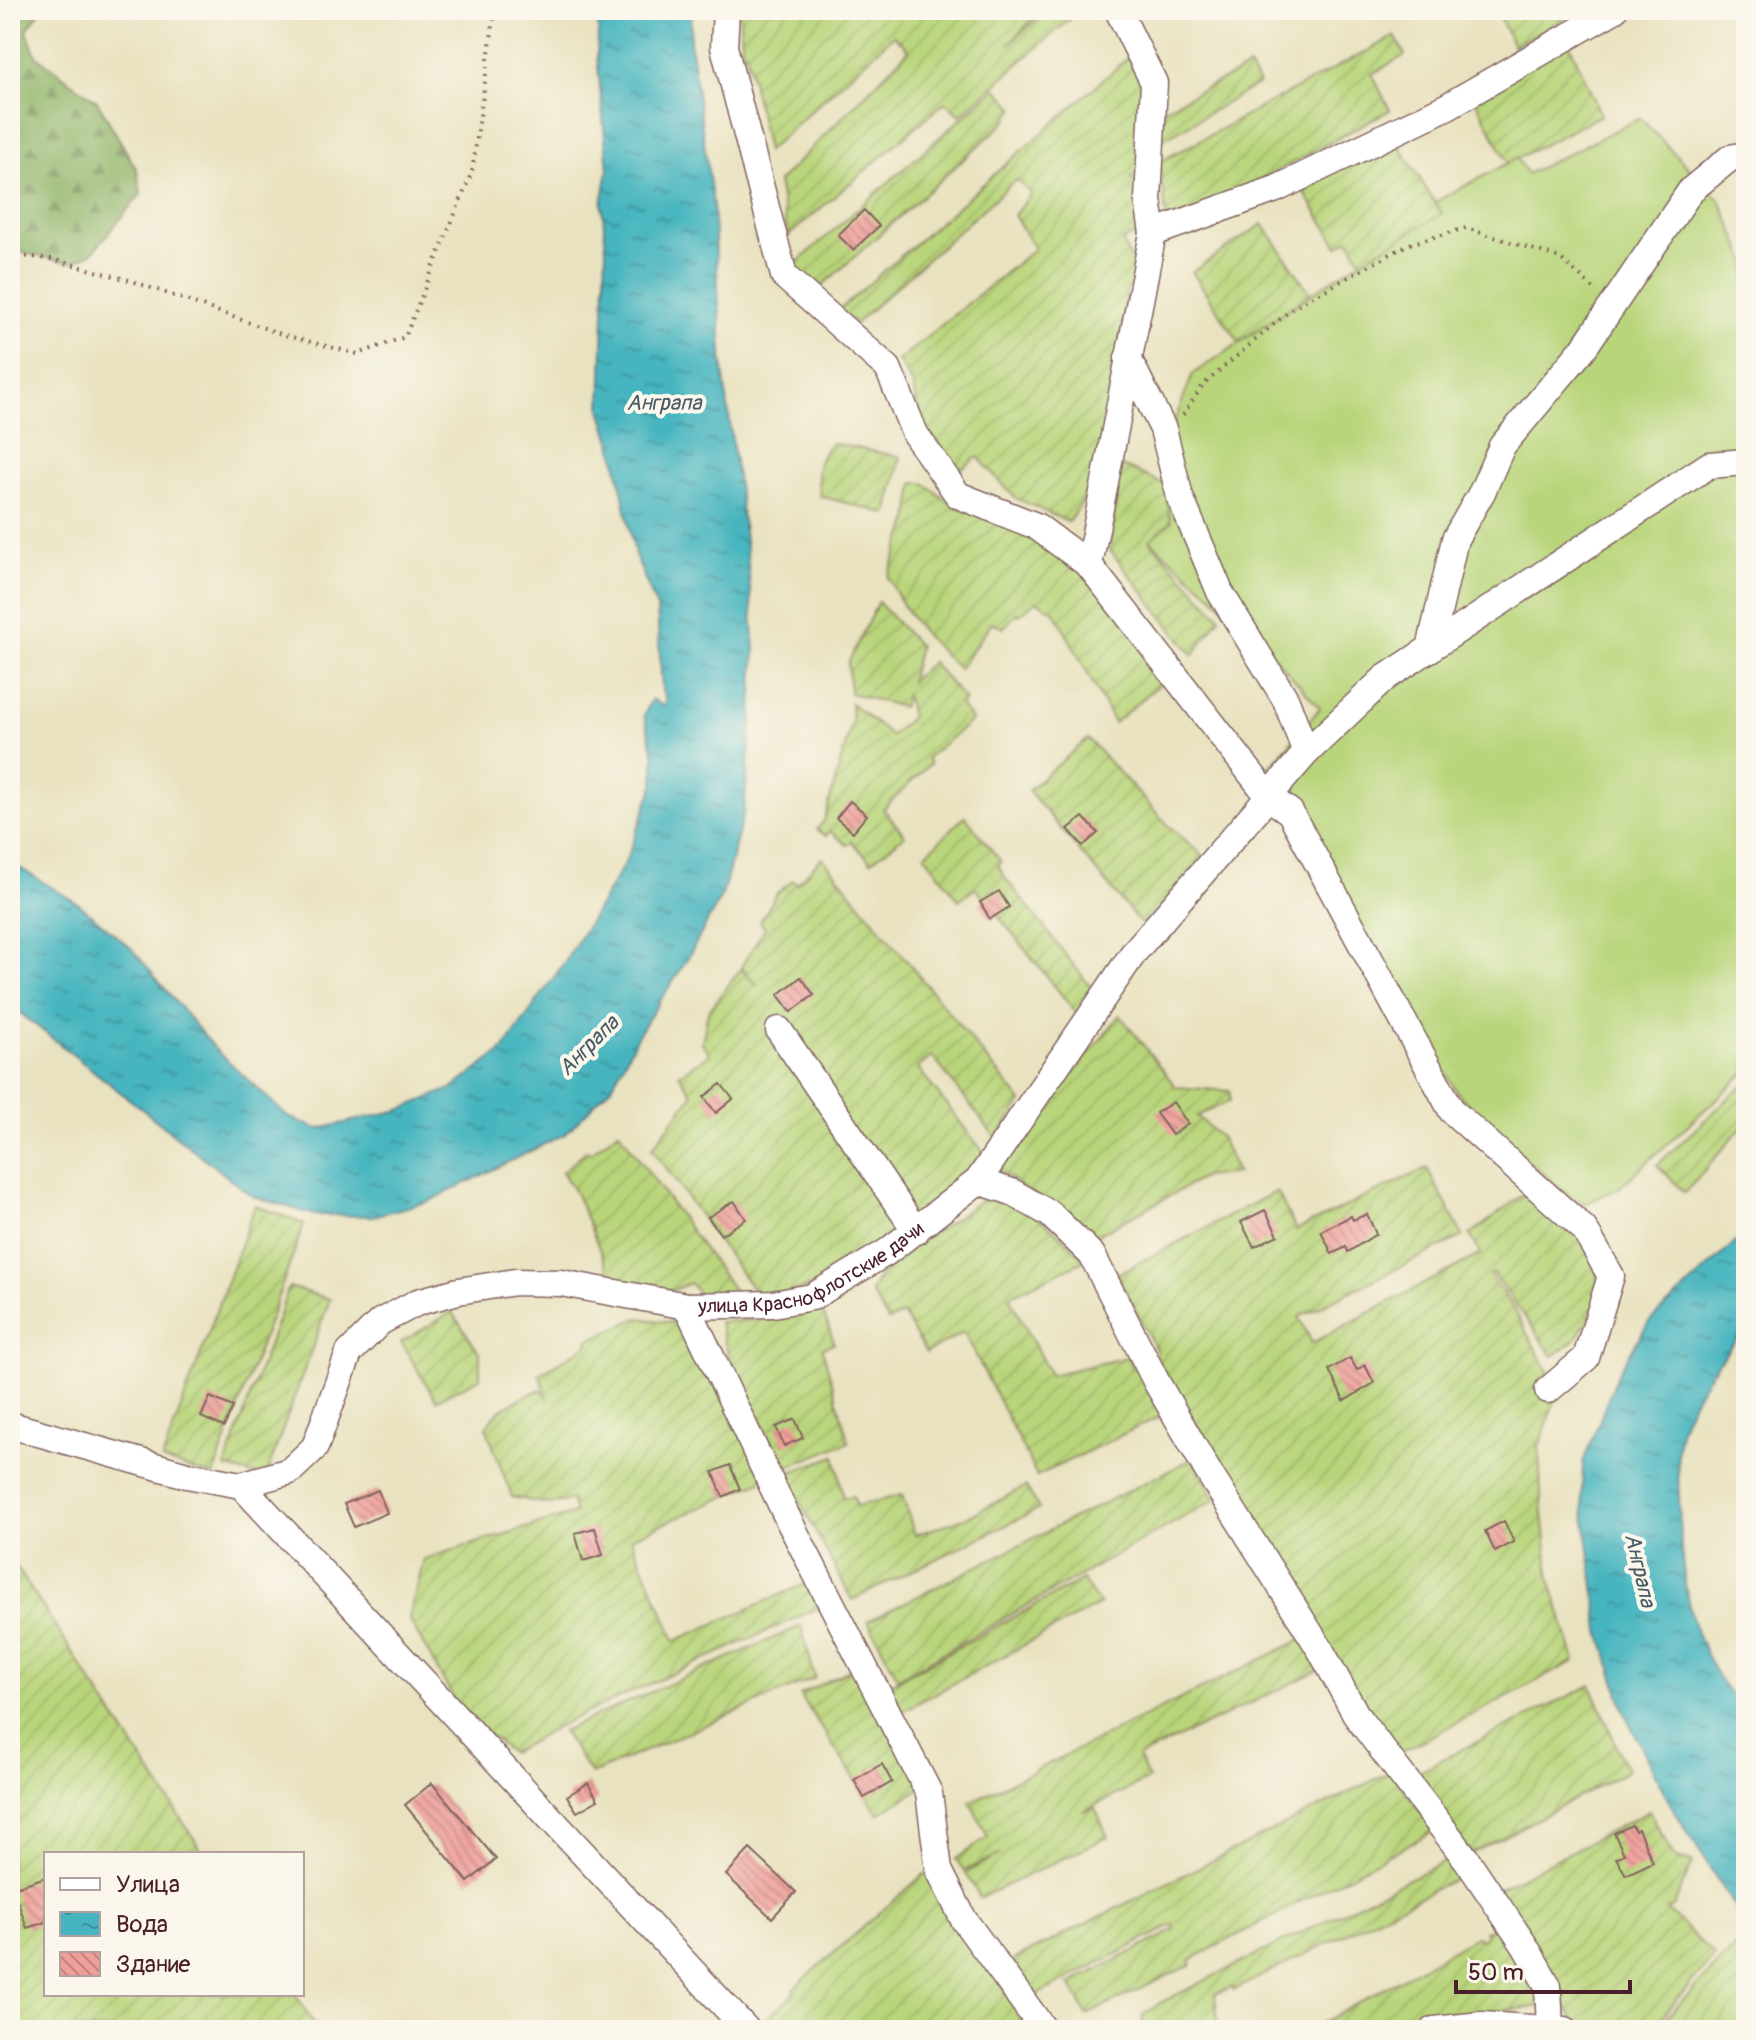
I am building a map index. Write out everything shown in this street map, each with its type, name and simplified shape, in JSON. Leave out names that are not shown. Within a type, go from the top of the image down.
[{"type":"street","points":[[726,10],[724,47],[784,276],[888,368],[915,434],[958,495],[1036,526],[1089,565],[1270,798],[1290,812],[1452,1111],[1584,1229],[1611,1276],[1586,1358],[1548,1390]]},
{"type":"street","points":[[1089,565],[1153,233],[1148,200],[1154,83],[1118,10]]},
{"type":"street","points":[[1153,233],[1276,189],[1448,106],[1614,10]]},
{"type":"street","points":[[1430,649],[1455,539],[1482,492],[1502,446],[1583,349],[1691,190],[1730,158],[1746,155]]},
{"type":"street","points":[[1128,358],[1166,440],[1180,497],[1220,592],[1286,700],[1306,753]]},
{"type":"street","name":"улица Краснофлотские дачи","points":[[10,1425],[187,1475],[241,1485],[290,1471],[315,1447],[349,1353],[380,1322],[418,1302],[458,1291],[515,1282],[561,1283],[687,1306],[760,1305],[812,1297],[852,1276],[916,1231],[978,1181],[1135,951],[1306,753],[1385,678],[1709,465],[1746,462]]},
{"type":"street","points":[[779,1030],[916,1231]]},
{"type":"street","points":[[978,1181],[1012,1192],[1050,1214],[1092,1255],[1201,1460],[1320,1649],[1358,1718],[1467,1860],[1525,1946],[1548,1986],[1550,2029]]},
{"type":"street","points":[[687,1306],[787,1517],[929,1793],[939,1870],[945,1883],[972,1932],[1044,2030]]},
{"type":"street","points":[[241,1485],[747,2030]]},
{"type":"street","points":[[1434,2030],[1481,2025],[1568,2030]]},
{"type":"path","points":[[10,255],[52,259],[129,280],[284,335],[358,354],[405,337],[472,172],[495,10]]},
{"type":"path","points":[[1166,440],[1203,385],[1294,307],[1409,244],[1466,228],[1560,258],[1612,306]]},
{"type":"green space","points":[[10,10],[41,10],[27,30],[36,56],[97,101],[137,170],[141,194],[92,253],[71,263],[10,250]]},
{"type":"green space","points":[[739,10],[1041,10],[1009,44],[1047,10],[1080,10],[960,115],[945,102],[788,236],[778,182],[909,50],[894,35],[767,151],[746,52],[743,54]]},
{"type":"green space","points":[[1497,10],[1580,10],[1513,46]]},
{"type":"green space","points":[[1395,36],[1405,55],[1372,74],[1390,110],[1227,198],[1167,222],[1159,162]]},
{"type":"green space","points":[[1567,38],[1601,115],[1508,163],[1470,90]]},
{"type":"green space","points":[[1138,49],[1142,67],[1145,168],[1131,178],[1141,188],[1149,230],[1122,241],[1130,258],[1145,250],[1136,281],[1127,288],[1105,443],[1084,500],[1068,522],[1015,498],[978,457],[961,469],[939,452],[924,433],[912,383],[898,361],[1034,249],[1014,215],[1031,194],[1017,180],[856,323],[838,311]]},
{"type":"green space","points":[[1249,67],[1259,84],[1159,142],[1165,108]]},
{"type":"green space","points":[[996,88],[1015,108],[1005,122],[815,292],[793,266]]},
{"type":"green space","points":[[1640,118],[1720,200],[1746,260],[1746,1072],[1619,1188],[1585,1204],[1571,1197],[1496,1134],[1457,1092],[1265,772],[1320,708],[1247,627],[1150,540],[1171,522],[1160,458],[1193,374],[1359,262],[1442,214],[1435,202],[1517,158],[1527,174]]},
{"type":"green space","points":[[1390,131],[1442,214],[1361,261],[1349,239],[1338,246],[1298,182]]},
{"type":"green space","points":[[1263,224],[1311,294],[1239,342],[1192,272]]},
{"type":"green space","points":[[832,443],[901,457],[887,514],[820,496],[820,461]]},
{"type":"green space","points":[[1120,465],[1164,484],[1171,522],[1150,541],[1220,617],[1193,655],[1110,550]]},
{"type":"green space","points":[[914,483],[924,483],[954,506],[1069,549],[1157,653],[1144,664],[1160,684],[1114,723],[1055,612],[1037,601],[1019,615],[1017,613],[1003,628],[992,622],[959,669],[918,627],[888,577],[909,520]]},
{"type":"green space","points":[[878,602],[919,646],[910,682],[932,662],[965,700],[960,705],[972,720],[927,758],[930,764],[883,809],[905,835],[871,862],[852,842],[847,845],[830,831],[826,836],[817,829],[824,821],[852,722],[851,703],[891,736],[911,717],[906,696],[902,707],[850,693],[848,663]]},
{"type":"green space","points":[[1088,739],[1167,824],[1203,856],[1179,890],[1141,924],[1028,790]]},
{"type":"green space","points":[[965,816],[1001,862],[998,865],[1004,876],[1094,991],[1077,1014],[976,888],[959,900],[925,855]]},
{"type":"green space","points":[[822,857],[1022,1102],[996,1138],[932,1056],[918,1068],[984,1153],[966,1176],[842,1278],[760,1300],[652,1148],[693,1094],[679,1074],[710,1054],[702,1042],[708,1012],[741,969],[758,986],[741,967],[765,928],[760,922],[777,893],[793,880],[797,884]]},
{"type":"green space","points":[[1120,1015],[1176,1087],[1230,1091],[1230,1101],[1197,1116],[1221,1138],[1237,1173],[1204,1177],[1090,1239],[998,1169]]},
{"type":"green space","points":[[1746,1082],[1746,1122],[1685,1193],[1657,1165]]},
{"type":"green space","points":[[619,1131],[744,1305],[706,1303],[690,1283],[666,1293],[615,1285],[575,1192],[562,1172],[587,1150],[590,1153]]},
{"type":"green space","points":[[1427,1168],[1463,1236],[1299,1317],[1312,1343],[1481,1254],[1470,1235],[1529,1190],[1583,1221],[1602,1296],[1575,1340],[1553,1356],[1493,1273],[1490,1275],[1513,1308],[1554,1382],[1555,1399],[1539,1447],[1541,1495],[1550,1579],[1575,1661],[1395,1755],[1155,1356],[1157,1352],[1117,1274],[1277,1191],[1296,1230]]},
{"type":"green space","points":[[979,1201],[1005,1201],[1031,1213],[1086,1260],[1009,1296],[1050,1375],[1128,1357],[1133,1368],[1143,1372],[1165,1414],[1037,1476],[964,1332],[926,1353],[903,1314],[888,1321],[871,1293],[888,1267],[902,1255]]},
{"type":"green space","points":[[255,1205],[304,1224],[213,1476],[162,1460]]},
{"type":"green space","points":[[289,1287],[330,1299],[265,1478],[225,1467]]},
{"type":"green space","points":[[821,1306],[834,1343],[822,1348],[849,1442],[784,1468],[728,1354],[719,1322],[773,1319]]},
{"type":"green space","points":[[452,1312],[480,1354],[480,1378],[436,1400],[401,1342]]},
{"type":"green space","points":[[638,1318],[697,1326],[768,1478],[631,1538],[675,1641],[823,1576],[836,1600],[572,1719],[511,1753],[460,1710],[409,1619],[424,1559],[575,1513],[571,1500],[549,1504],[512,1497],[486,1427],[503,1408],[541,1389],[549,1400],[539,1374],[589,1344],[588,1340]]},
{"type":"green space","points":[[835,1456],[844,1498],[853,1496],[857,1506],[902,1495],[915,1535],[970,1516],[1026,1486],[1039,1509],[852,1600],[785,1474]]},
{"type":"green space","points":[[1192,1459],[1216,1499],[898,1678],[868,1621]]},
{"type":"green space","points":[[10,1557],[203,1852],[44,1852],[44,1996],[296,1996],[318,2030],[10,2030]]},
{"type":"green space","points":[[1082,1580],[1100,1604],[895,1715],[928,1784],[878,1814],[800,1695],[871,1659],[883,1688]]},
{"type":"green space","points":[[801,1626],[815,1678],[591,1774],[562,1731]]},
{"type":"green space","points":[[1307,1637],[1322,1669],[1138,1757],[1149,1779],[1083,1811],[1095,1808],[1108,1837],[980,1898],[966,1873],[1000,1854],[964,1871],[956,1859],[988,1837],[970,1802]]},
{"type":"green space","points":[[1591,1685],[1627,1771],[1471,1854],[1413,1774]]},
{"type":"green space","points":[[1392,1771],[1434,1831],[1190,1960],[1192,1964],[1087,2015],[1070,1984],[1175,1930],[1173,1925],[1031,1998],[1011,1961]]},
{"type":"green space","points":[[1649,1811],[1675,1858],[1693,1862],[1673,1907],[1666,1909],[1715,1956],[1653,2027],[1578,2026],[1494,1891]]},
{"type":"green space","points":[[1455,1856],[1467,1873],[1234,1990],[1232,1987],[1215,1994],[1219,2030],[1141,2030],[1144,2015],[1160,2003]]},
{"type":"green space","points":[[924,1874],[937,1875],[1027,2028],[771,2030],[763,2022],[795,1993],[793,1989]]},
{"type":"green space","points":[[1501,1923],[1544,2006],[1372,2026],[1366,2023],[1363,2028],[1315,2027],[1476,1937],[1482,1940],[1486,1934],[1484,1932]]},
{"type":"green space","points":[[1739,1943],[1746,1955],[1746,2030],[1654,2030]]},
{"type":"water","name":"Анграпа","points":[[599,10],[692,10],[690,42],[713,205],[723,369],[748,563],[755,649],[744,811],[723,893],[688,958],[638,1035],[612,1086],[565,1134],[430,1201],[373,1216],[315,1215],[252,1196],[10,1005],[10,862],[79,904],[132,949],[214,1048],[288,1117],[318,1129],[400,1110],[453,1088],[503,1050],[566,960],[625,863],[654,785],[654,753],[644,715],[652,699],[663,706],[666,701],[662,691],[657,608],[635,555],[614,451],[601,409],[606,249],[602,204],[608,170],[597,56]]},
{"type":"water","name":"Анграпа","points":[[1746,1226],[1746,1328],[1702,1386],[1688,1412],[1678,1441],[1678,1458],[1681,1552],[1690,1609],[1710,1663],[1746,1711],[1746,1926],[1668,1800],[1625,1714],[1600,1631],[1582,1497],[1583,1462],[1619,1371],[1649,1322],[1740,1238]]},
{"type":"building","points":[[864,210],[879,226],[853,250],[838,235]]},
{"type":"building","points":[[850,801],[867,815],[853,832],[836,818]]},
{"type":"building","points":[[1083,817],[1098,833],[1083,846],[1068,829]]},
{"type":"building","points":[[999,891],[1009,907],[990,919],[980,902]]},
{"type":"building","points":[[801,977],[814,995],[791,1012],[778,995]]},
{"type":"building","points":[[721,1084],[733,1099],[716,1113],[704,1097]]},
{"type":"building","points":[[1173,1102],[1188,1124],[1172,1135],[1156,1113]]},
{"type":"building","points":[[734,1201],[746,1219],[721,1235],[708,1217]]},
{"type":"building","points":[[1265,1210],[1278,1235],[1254,1247],[1241,1222]]},
{"type":"building","points":[[1367,1214],[1376,1234],[1348,1252],[1346,1247],[1332,1254],[1321,1231],[1351,1216],[1353,1220]]},
{"type":"building","points":[[1350,1358],[1357,1370],[1365,1365],[1374,1383],[1344,1401],[1329,1370]]},
{"type":"building","points":[[210,1397],[233,1407],[224,1427],[201,1417]]},
{"type":"building","points":[[795,1419],[803,1438],[784,1446],[776,1427]]},
{"type":"building","points":[[730,1465],[740,1489],[723,1497],[713,1472]]},
{"type":"building","points":[[378,1490],[387,1513],[354,1527],[344,1504]]},
{"type":"building","points":[[1504,1521],[1514,1542],[1495,1552],[1485,1531]]},
{"type":"building","points":[[595,1528],[603,1555],[583,1561],[575,1533]]},
{"type":"building","points":[[882,1764],[892,1782],[864,1798],[854,1780]]},
{"type":"building","points":[[432,1783],[496,1859],[468,1882],[405,1805]]},
{"type":"building","points":[[588,1783],[598,1800],[577,1812],[567,1796]]},
{"type":"building","points":[[1632,1825],[1635,1831],[1638,1829],[1653,1862],[1626,1875],[1616,1858],[1624,1854],[1614,1833]]},
{"type":"building","points":[[750,1849],[796,1892],[772,1918],[726,1875]]},
{"type":"building","points":[[44,1878],[44,1923],[27,1928],[13,1888]]}]
